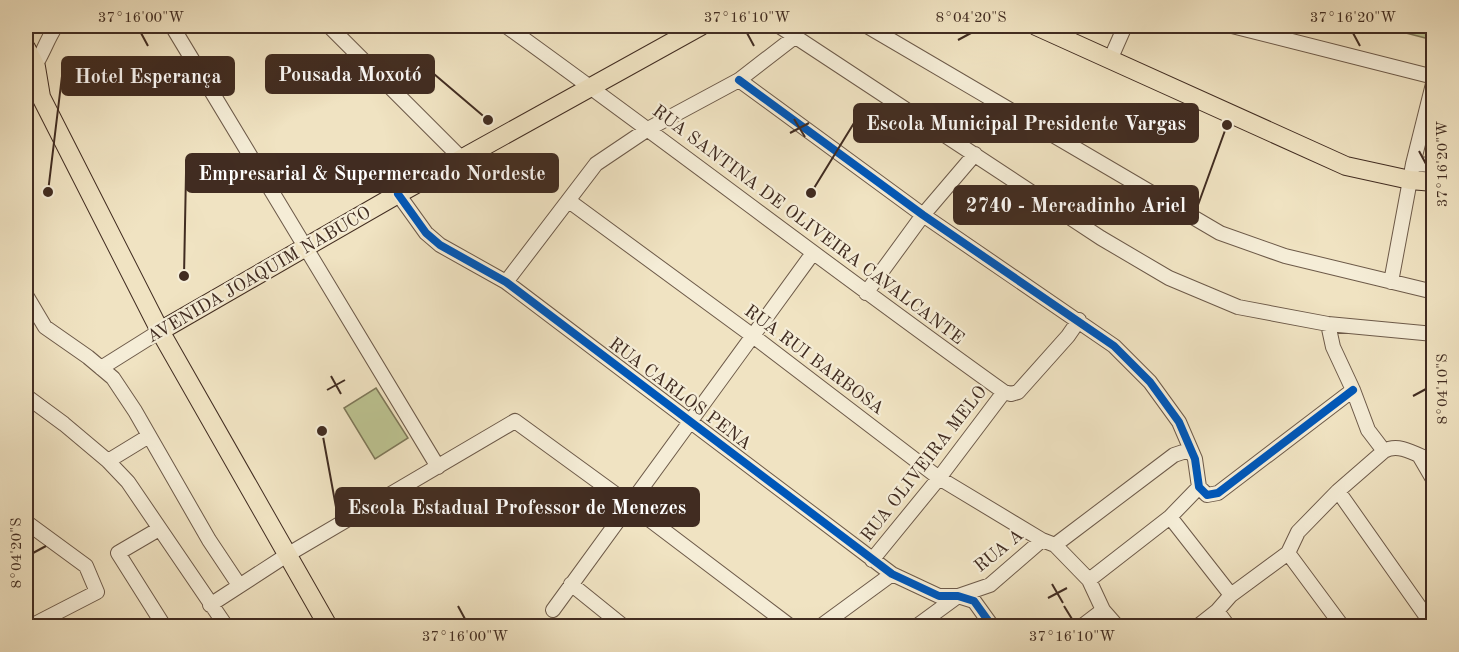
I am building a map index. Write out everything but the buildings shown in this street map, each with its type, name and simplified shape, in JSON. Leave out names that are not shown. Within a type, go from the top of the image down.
[{"type":"main road","name":"AVENIDA JOAQUIM NABUCO","points":[[160,331],[398,194],[701,26]]},
{"type":"main road","points":[[1036,26],[1346,166],[1412,172],[1434,182]]},
{"type":"main road","points":[[26,48],[31,71],[41,97],[160,331],[328,627]]},
{"type":"main road","points":[[26,86],[41,97]]},
{"type":"street","points":[[31,71],[56,26]]},
{"type":"street","points":[[172,26],[438,467]]},
{"type":"street","points":[[329,26],[462,159]]},
{"type":"street","name":"RUA SANTINA DE OLIVEIRA CAVALCANTE","points":[[506,26],[648,129],[866,293],[1004,392]]},
{"type":"street","points":[[779,26],[1101,238],[1169,278],[1238,307],[1328,324],[1434,334]]},
{"type":"street","points":[[867,26],[1220,233],[1284,256],[1434,292]]},
{"type":"street","points":[[1110,60],[1125,26]]},
{"type":"street","points":[[1232,26],[1434,79],[1412,172],[1391,282]]},
{"type":"street","points":[[506,282],[596,165],[648,129],[739,80],[796,36]]},
{"type":"street","points":[[739,80],[923,215],[1114,346],[1150,382],[1179,423],[1189,450],[1195,459],[1203,491]]},
{"type":"street","points":[[866,293],[923,215],[975,154]]},
{"type":"street","points":[[1412,172],[1434,165]]},
{"type":"street","name":"RUA CARLOS PENA","points":[[398,194],[426,233],[440,245],[506,282],[872,560],[892,574],[939,596],[958,596]]},
{"type":"street","name":"RUA RUI BARBOSA","points":[[569,201],[753,336],[939,478],[1048,543],[1089,580],[1103,610],[1117,627]]},
{"type":"street","points":[[553,610],[813,254]]},
{"type":"street","points":[[26,295],[45,327],[113,378],[209,540],[239,585]]},
{"type":"street","name":"RUA OLIVEIRA MELO","points":[[872,560],[939,478],[1004,392],[1011,394],[1018,392],[1068,336],[1079,320]]},
{"type":"street","points":[[1328,324],[1333,347],[1368,430],[1384,451]]},
{"type":"street","name":"AVENIDA JOAQUIM NABUCO","points":[[101,368],[160,331]]},
{"type":"street","points":[[1089,580],[1203,491],[1218,492],[1353,390]]},
{"type":"street","points":[[26,396],[108,461],[128,482],[226,627]]},
{"type":"street","points":[[210,605],[287,555],[515,421],[629,504],[790,627]]},
{"type":"street","points":[[108,461],[149,436]]},
{"type":"street","points":[[1198,627],[1231,595],[1288,553],[1298,532],[1338,490],[1384,451],[1390,448],[1406,449],[1427,459],[1434,481]]},
{"type":"street","name":"RUA A","points":[[917,627],[958,596],[990,585],[1174,455],[1189,450]]},
{"type":"street","points":[[1338,490],[1434,627]]},
{"type":"street","points":[[1170,518],[1231,595]]},
{"type":"street","points":[[26,524],[86,566],[97,592],[31,627]]},
{"type":"street","points":[[159,529],[118,553],[164,627]]},
{"type":"street","points":[[1288,553],[1342,627]]},
{"type":"street","points":[[821,627],[892,574]]},
{"type":"street","points":[[571,584],[623,627]]},
{"type":"street","points":[[958,596],[974,601],[992,627]]},
{"type":"street","points":[[1082,627],[1103,610]]},
{"type":"street","points":[[1217,611],[1228,627]]},
{"type":"green space","points":[[1379,26],[1433,26],[1433,40]]},
{"type":"green space","points":[[376,388],[408,438],[375,459],[344,408]]},
{"type":"cycle path","points":[[739,80],[923,215],[1114,346],[1150,382],[1179,422],[1195,459],[1199,487],[1207,495],[1218,493],[1353,390]]},
{"type":"cycle path","points":[[398,194],[426,233],[440,245],[506,282],[892,574],[939,596],[958,596],[974,601],[992,626]]},
{"type":"place","name":"Pousada Moxotó","points":[[488,120]]},
{"type":"place","name":"2740 - Mercadinho Ariel","points":[[1227,125]]},
{"type":"place","name":"Hotel Esperança","points":[[48,192]]},
{"type":"place","name":"Escola Municipal Presidente Vargas","points":[[811,193]]},
{"type":"place","name":"Empresarial & Supermercado Nordeste","points":[[184,276]]},
{"type":"place","name":"Escola Estadual Professor de Menezes","points":[[322,431]]}]
